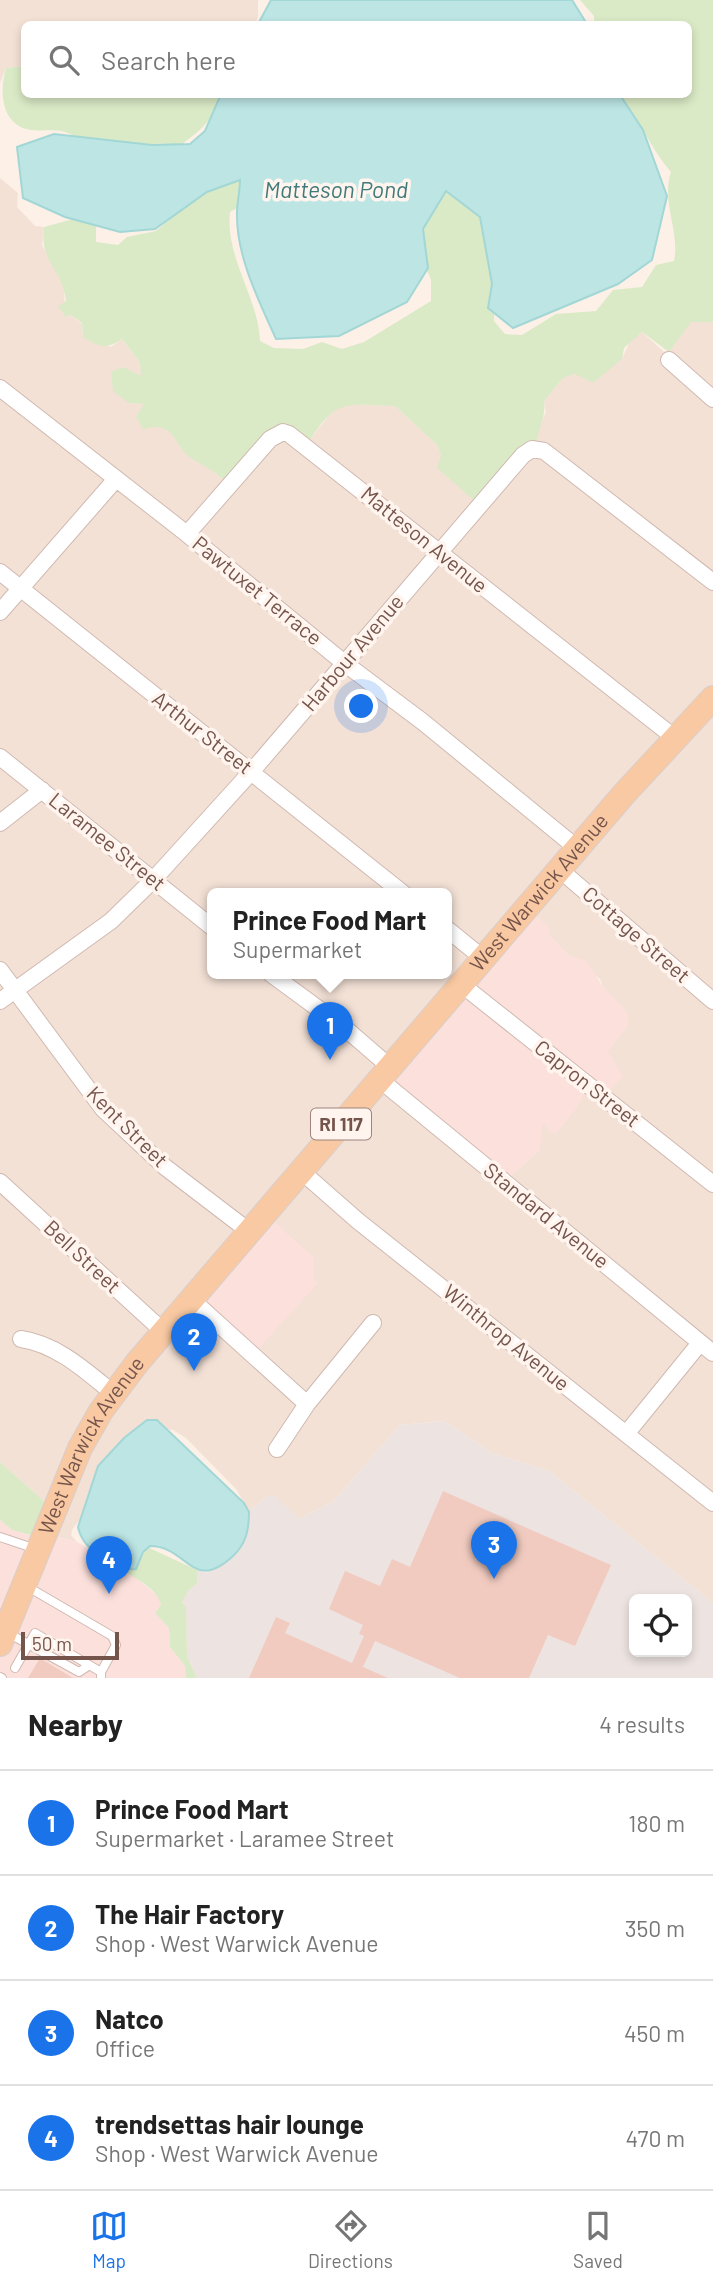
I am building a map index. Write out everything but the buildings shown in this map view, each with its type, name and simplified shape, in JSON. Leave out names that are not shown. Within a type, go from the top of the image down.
[{"type":"main road","name":"West Warwick Avenue","points":[[5,1626],[26,1586],[80,1448],[114,1394],[559,869],[713,698]]},
{"type":"street","points":[[669,360],[713,399]]},
{"type":"street","name":"Pawtuxet Terrace","points":[[0,388],[187,534],[343,662],[423,722],[578,849]]},
{"type":"street","name":"Matteson Avenue","points":[[187,534],[270,439],[283,432],[302,443],[675,738]]},
{"type":"street","name":"Harbour Avenue","points":[[0,1001],[111,921],[154,879],[252,771],[523,455],[538,449],[713,582]]},
{"type":"street","points":[[0,612],[116,479]]},
{"type":"street","name":"Arthur Street","points":[[0,572],[397,888]]},
{"type":"street","name":"Laramee Street","points":[[0,757],[207,923]]},
{"type":"street","points":[[0,823],[41,790]]},
{"type":"street","name":"Cottage Street","points":[[559,869],[713,1001]]},
{"type":"street","points":[[452,933],[484,958]]},
{"type":"street","name":"Kent Street","points":[[0,970],[103,1109],[165,1167],[250,1231]]},
{"type":"street","points":[[278,979],[346,1029],[385,1073]]},
{"type":"street","name":"Capron Street","points":[[461,984],[713,1184]]},
{"type":"street","name":"Standard Avenue","points":[[385,1073],[706,1348]]},
{"type":"street","name":"Winthrop Avenue","points":[[301,1171],[358,1221],[713,1503]]},
{"type":"street","name":"Bell Street","points":[[0,1182],[164,1332]]},
{"type":"street","points":[[192,1300],[307,1404]]},
{"type":"street","points":[[278,1449],[307,1404],[373,1323]]},
{"type":"street","points":[[21,1339],[39,1342],[82,1368],[114,1394]]},
{"type":"street","points":[[626,1434],[706,1348]]},
{"type":"lane","points":[[0,1538],[39,1550]]},
{"type":"lane","points":[[15,1668],[35,1633],[101,1675],[116,1645],[112,1636],[26,1586]]},
{"type":"lane","points":[[5,1626],[30,1643]]},
{"type":"shaded area","points":[[0,0],[258,0],[256,21],[21,21],[21,66],[6,68],[0,83]]},
{"type":"shaded area","points":[[0,178],[18,193],[17,207],[35,226],[44,227],[42,245],[63,282],[66,317],[71,315],[82,324],[83,337],[111,347],[122,339],[140,363],[142,376],[129,403],[144,404],[156,425],[167,428],[192,459],[207,465],[230,485],[275,437],[306,445],[333,410],[343,404],[395,406],[437,445],[441,456],[536,448],[536,433],[546,412],[544,401],[563,378],[622,359],[631,339],[642,332],[664,352],[670,350],[691,322],[713,322],[713,1603],[549,1471],[492,1453],[444,1421],[400,1425],[334,1501],[299,1519],[267,1496],[248,1512],[237,1490],[186,1438],[173,1430],[159,1428],[73,1528],[71,1535],[77,1542],[46,1534],[53,1509],[0,1462]],"holes":[[[551,937],[569,956],[600,979],[603,987],[626,1011],[628,1026],[544,1120],[539,1135],[540,1150],[505,1181]]]},
{"type":"shaded area","points":[[529,909],[548,926],[551,937],[569,956],[586,960],[603,987],[627,1012],[628,1026],[608,1051],[623,1076],[604,1096],[588,1087],[576,1109],[556,1133],[550,1132],[543,1121],[540,1150],[505,1181],[383,1077]]},
{"type":"shaded area","points":[[267,1215],[314,1258],[314,1279],[318,1283],[251,1357],[206,1316],[200,1290]]},
{"type":"shaded area","points":[[444,1421],[492,1453],[549,1471],[713,1603],[713,1678],[197,1678],[187,1656],[186,1607],[182,1602],[197,1570],[207,1573],[213,1569],[248,1512],[267,1496],[274,1495],[299,1519],[334,1501],[400,1425]]},
{"type":"shaded area","points":[[0,1520],[12,1530],[41,1538],[46,1534],[77,1542],[132,1574],[160,1598],[161,1605],[155,1613],[169,1628],[170,1647],[185,1666],[186,1678],[0,1678]]},
{"type":"green space","points":[[580,0],[713,0],[713,322],[691,322],[669,352],[642,332],[624,348],[622,359],[593,383],[575,374],[563,378],[544,401],[536,449],[479,505],[437,468],[441,456],[437,445],[395,406],[342,407],[326,419],[307,445],[280,434],[230,485],[187,455],[168,431],[154,427],[143,429],[136,417],[144,404],[129,403],[113,391],[111,372],[123,367],[141,376],[140,363],[122,339],[103,346],[83,337],[82,323],[71,315],[66,317],[58,306],[66,301],[60,280],[45,249],[44,227],[73,219],[96,225],[96,242],[118,245],[127,237],[156,231],[220,177],[249,180],[246,203],[230,212],[232,245],[254,308],[260,341],[274,348],[303,349],[322,342],[342,349],[364,342],[431,301],[431,280],[419,251],[422,229],[432,215],[435,199],[426,168],[482,199],[495,293],[494,321],[505,334],[522,335],[556,314],[596,311],[613,290],[642,287],[656,265],[674,261],[675,239],[668,194],[671,172],[621,98],[692,98],[692,21],[594,21],[594,16]]},
{"type":"green space","points":[[21,66],[21,98],[218,98],[217,104],[206,124],[181,145],[84,141],[68,133],[33,130],[15,123],[4,102],[6,68]]},
{"type":"green space","points":[[0,1462],[53,1509],[42,1538],[12,1530],[0,1520]]},
{"type":"green space","points":[[145,1546],[197,1570],[197,1583],[188,1591],[182,1602],[186,1607],[187,1656],[197,1678],[186,1678],[185,1666],[170,1647],[169,1628],[155,1613],[161,1605],[154,1592],[115,1565]]},
{"type":"water","points":[[271,0],[572,0],[585,21],[260,21]]},
{"type":"water","name":"Matteson Pond","points":[[219,98],[622,98],[643,130],[667,196],[652,260],[618,284],[513,328],[488,308],[492,284],[480,217],[446,191],[423,229],[428,268],[407,302],[339,336],[276,339],[250,278],[240,245],[237,213],[240,180],[207,192],[155,229],[120,232],[65,217],[23,198],[17,147],[54,134],[152,145],[190,144],[205,131]]},
{"type":"water","points":[[147,1420],[157,1420],[244,1503],[249,1512],[244,1542],[233,1556],[219,1566],[199,1570],[163,1548],[150,1546],[143,1552],[136,1569],[118,1567],[100,1557],[81,1535],[78,1527],[98,1466],[124,1438]]},
{"type":"place","name":"Prince Food Mart","points":[[330,1060]]},
{"type":"place","name":"The Hair Factory","points":[[194,1371]]},
{"type":"place","name":"Natco","points":[[494,1579]]},
{"type":"place","name":"trendsettas hair lounge","points":[[109,1594]]}]
